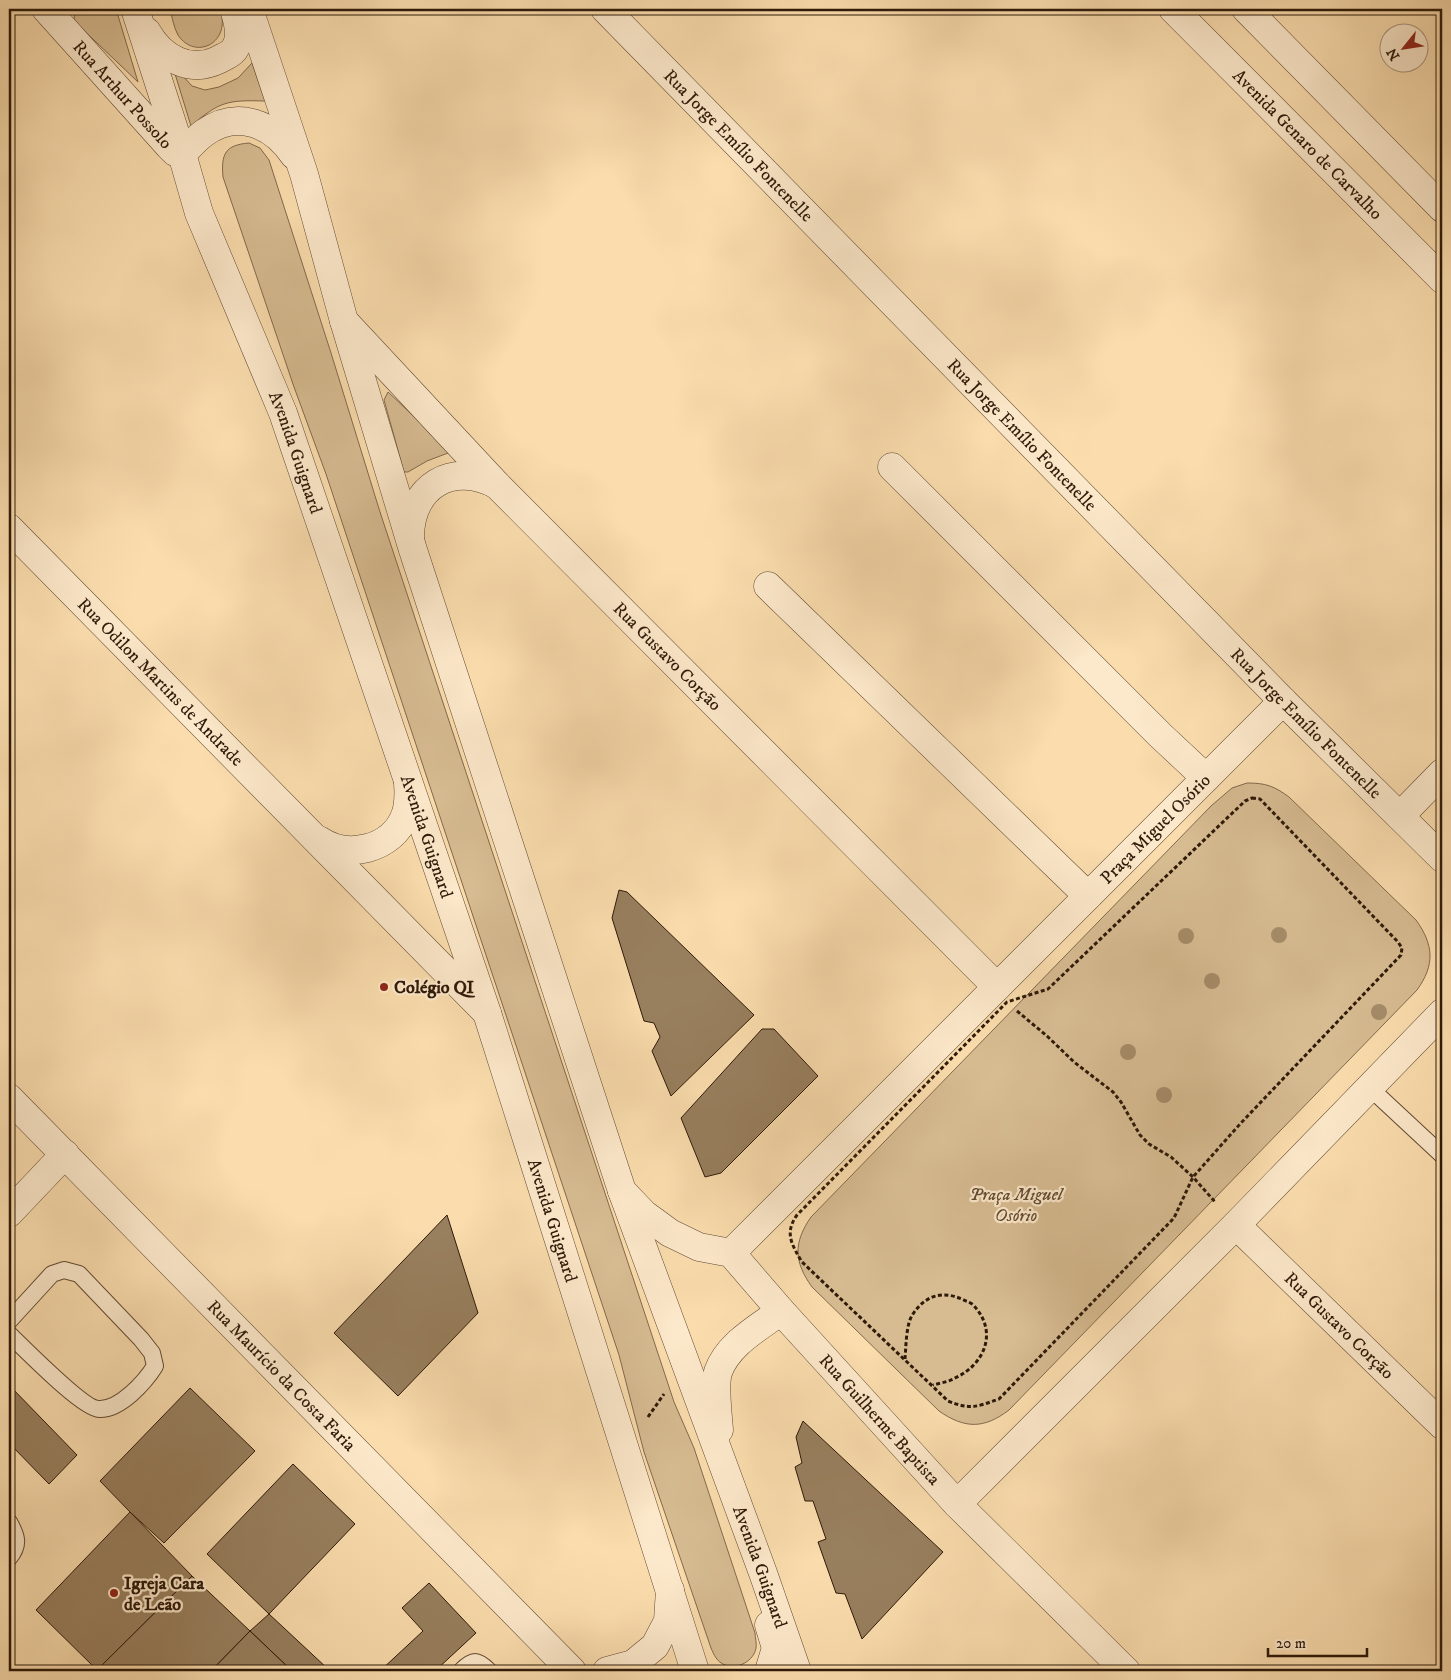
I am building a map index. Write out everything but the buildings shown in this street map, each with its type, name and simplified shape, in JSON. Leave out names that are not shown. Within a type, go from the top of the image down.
[{"type":"street","name":"Rua Arthur Possolo","points":[[46,9],[174,152],[182,154]]},
{"type":"street","points":[[137,13],[154,44],[166,55],[180,62],[197,65],[213,62],[234,49],[238,38],[239,25],[234,9]]},
{"type":"street","name":"Avenida Guignard","points":[[249,9],[304,174],[344,321],[413,550],[622,1191],[763,1573],[796,1671]]},
{"type":"street","name":"Rua Jorge Emílio Fontenelle","points":[[605,9],[1283,701],[1442,858]]},
{"type":"street","name":"Avenida Genaro de Carvalho","points":[[1173,9],[1442,279]]},
{"type":"street","points":[[1246,9],[1442,208]]},
{"type":"street","points":[[1274,9],[1275,38]]},
{"type":"street","name":"Avenida Guignard","points":[[137,13],[182,154],[198,213],[283,413],[488,1013],[670,1590],[696,1666]]},
{"type":"street","points":[[182,154],[198,138],[212,129],[232,123],[259,124],[281,139],[293,154],[304,174]]},
{"type":"street","name":"Rua Gustavo Corção","points":[[344,321],[497,485],[1002,995]]},
{"type":"street","points":[[892,467],[1160,736],[1206,778]]},
{"type":"street","points":[[413,550],[410,538],[413,512],[418,501],[436,483],[448,478],[473,476],[486,479],[497,485]]},
{"type":"street","name":"Rua Odilon Martins de Andrade","points":[[9,528],[488,1013]]},
{"type":"street","points":[[768,586],[1088,896]]},
{"type":"street","name":"Praça Miguel Osório","points":[[731,1253],[1002,995],[1088,896],[1283,701]]},
{"type":"street","points":[[1400,816],[1442,773]]},
{"type":"street","name":"Rua Odilon Martins de Andrade","points":[[312,835],[327,846],[344,851],[363,850],[380,844],[394,832],[404,817],[409,800],[408,782]]},
{"type":"street","points":[[956,1504],[1236,1226],[1442,1013]]},
{"type":"street","name":"Rua Maurício da Costa Faria","points":[[9,1098],[563,1662],[578,1668],[603,1671]]},
{"type":"street","points":[[9,1213],[65,1154]]},
{"type":"street","points":[[622,1191],[644,1214],[670,1234],[699,1247],[731,1253]]},
{"type":"street","name":"Rua Gustavo Corção","points":[[1236,1226],[1442,1425]]},
{"type":"street","name":"Rua Guilherme Baptista","points":[[731,1253],[956,1504],[1126,1671]]},
{"type":"street","points":[[721,1459],[717,1399],[718,1373],[729,1351],[746,1336],[781,1311]]},
{"type":"street","points":[[763,1573],[760,1591],[776,1648],[769,1671]]},
{"type":"street","points":[[607,1671],[633,1664],[655,1646],[668,1621],[670,1590]]},
{"type":"lane","points":[[1370,1088],[1442,1155]]},
{"type":"lane","points":[[9,1321],[52,1274],[64,1270],[79,1274],[141,1339],[152,1353],[155,1366],[148,1377],[125,1399],[110,1408],[97,1410],[80,1400],[9,1334]]},
{"type":"lane","points":[[9,1522],[16,1534],[16,1545],[9,1558]]},
{"type":"lane","points":[[461,1671],[468,1664],[481,1662],[489,1671]]},
{"type":"path","points":[[1252,798],[1260,799],[1402,948],[1401,955],[1240,1124],[1193,1177],[1174,1218],[999,1399],[981,1406],[964,1407],[948,1401],[802,1262],[789,1234],[790,1224],[797,1215],[1002,995],[1048,989],[1245,801],[1252,798]]},
{"type":"path","points":[[1002,995],[1074,1062],[1113,1092],[1140,1135],[1149,1144],[1171,1157],[1193,1177],[1236,1226]]},
{"type":"path","points":[[905,1359],[911,1315],[922,1302],[939,1295],[955,1295],[975,1305],[985,1322],[987,1339],[982,1356],[970,1369],[955,1378],[933,1385]]},
{"type":"path","points":[[621,1436],[643,1422],[664,1394],[688,1372]]},
{"type":"green space","points":[[75,9],[116,9],[138,82],[74,21]]},
{"type":"green space","points":[[170,9],[220,9],[221,31],[210,44],[202,47],[193,47],[185,43],[178,35]]},
{"type":"green space","points":[[252,63],[265,101],[242,101],[225,104],[210,111],[191,126],[172,64],[192,86],[205,90],[219,87],[238,78]]},
{"type":"green space","points":[[249,143],[260,148],[269,160],[380,512],[674,1402],[694,1448],[755,1633],[755,1653],[740,1665],[730,1666],[722,1664],[716,1658],[711,1648],[644,1452],[619,1355],[326,474],[294,387],[223,177],[223,162],[226,152],[235,146]]},
{"type":"green space","points":[[388,392],[445,446],[448,453],[427,461],[408,472],[404,472],[384,400]]},
{"type":"green space","name":"Praça Miguel Osório","points":[[1247,783],[1270,786],[1289,797],[1416,920],[1426,938],[1430,955],[1427,972],[1423,981],[1417,990],[1009,1410],[991,1421],[983,1423],[966,1424],[948,1417],[939,1411],[812,1287],[799,1261],[799,1244],[805,1226],[811,1217],[1211,806],[1232,788]]},
{"type":"place","name":"Colégio QI","points":[[384,987]]},
{"type":"place","name":"Igreja Cara de Leão","points":[[114,1593]]}]
